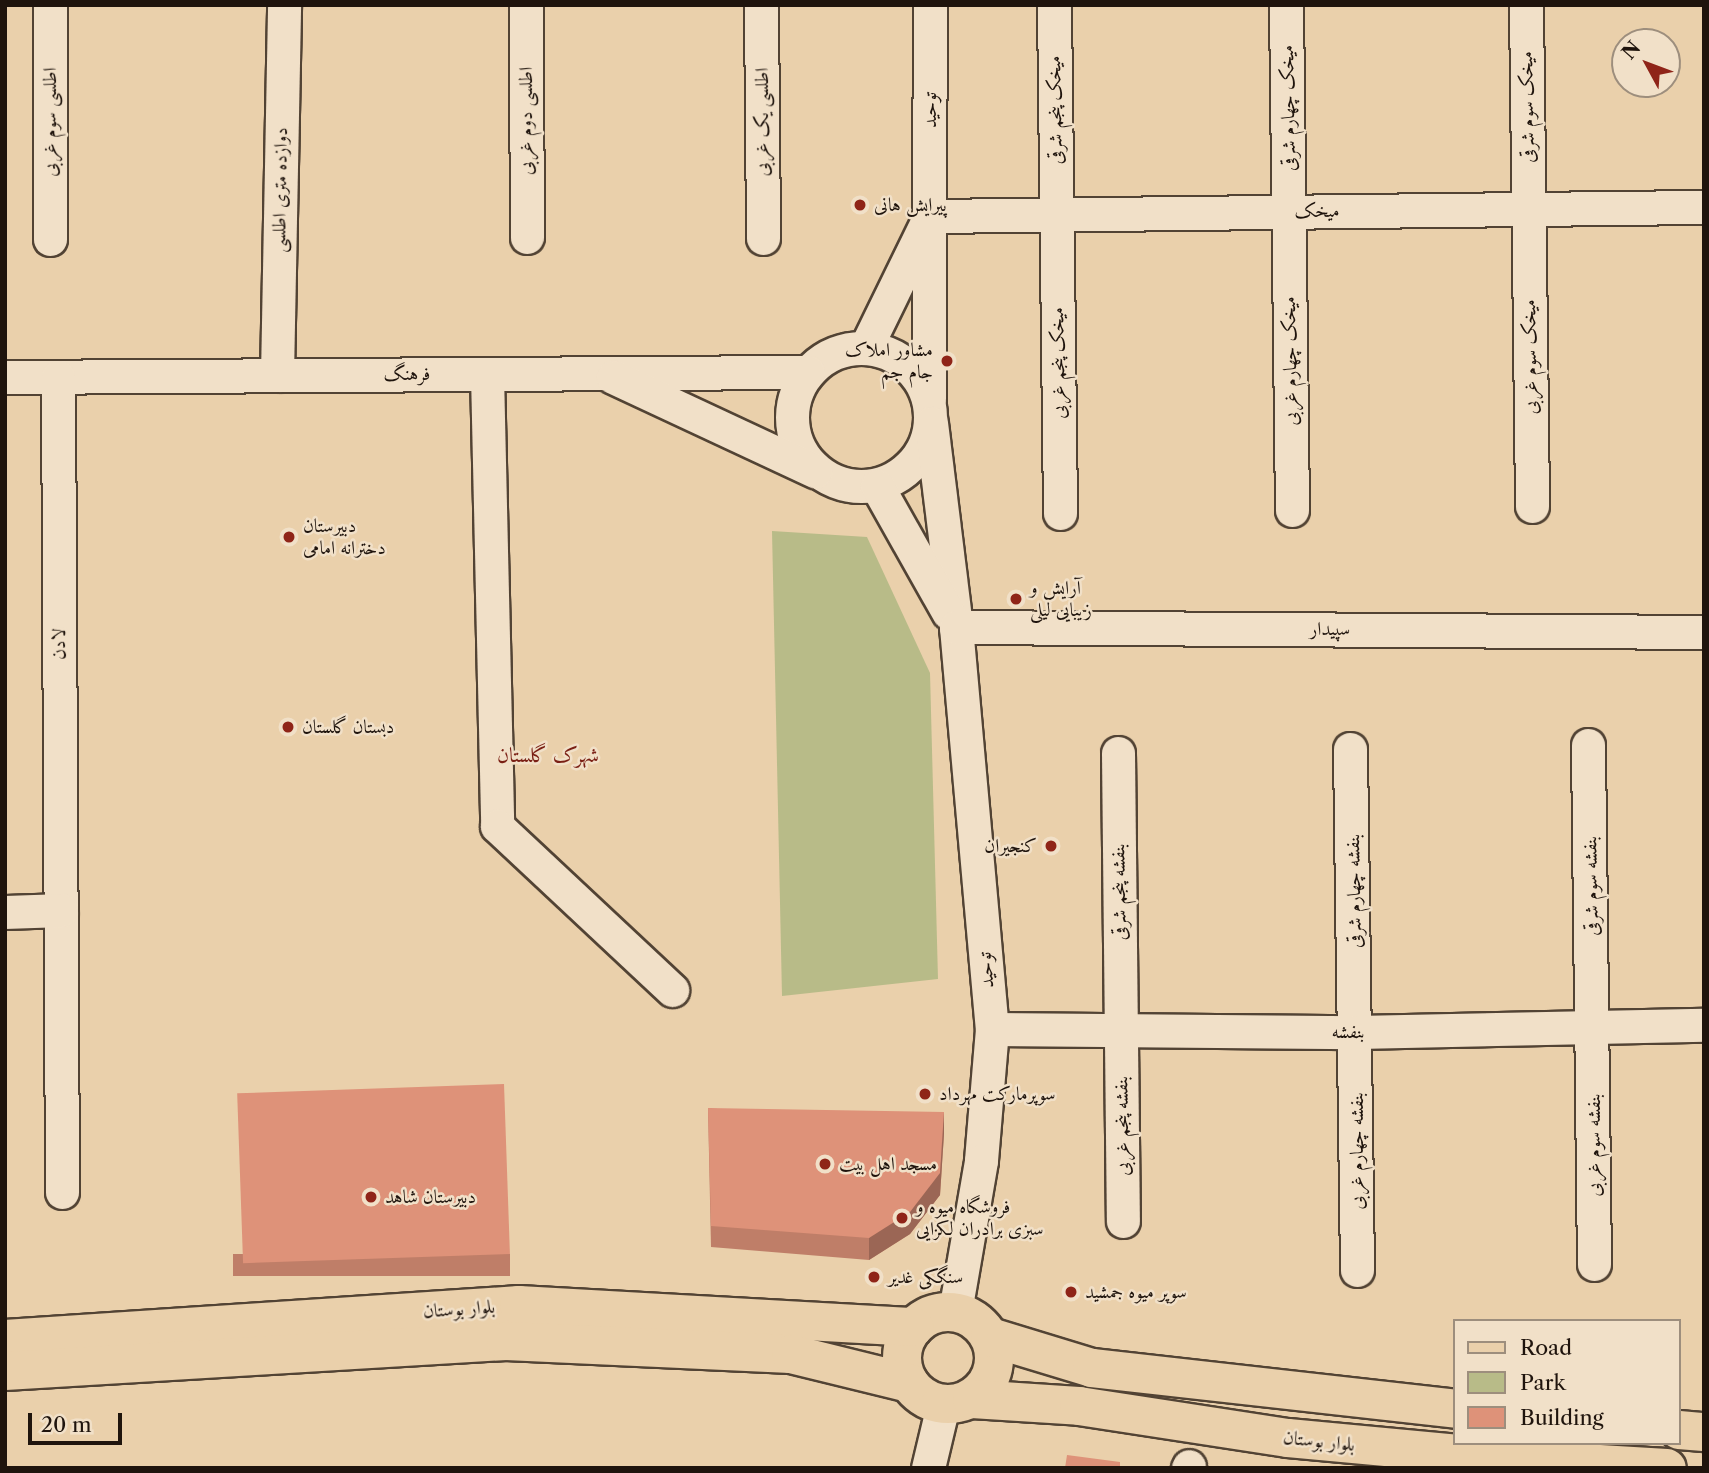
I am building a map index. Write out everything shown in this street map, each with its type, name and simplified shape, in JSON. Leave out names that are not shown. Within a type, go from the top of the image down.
[{"type":"main road","name":"بلوار بوستان","points":[[5,1339],[519,1305],[914,1327]]},
{"type":"main road","points":[[955,1311],[981,1325],[990,1337],[995,1364],[983,1390],[957,1402],[918,1394],[909,1383],[902,1354],[914,1327],[925,1317],[955,1311]]},
{"type":"main road","points":[[990,1337],[1092,1368],[1454,1409]]},
{"type":"main road","name":"بلوار بوستان","points":[[5,1371],[506,1341],[791,1354],[909,1383]]},
{"type":"main road","name":"بلوار بوستان","points":[[957,1402],[1079,1406],[1288,1438],[1515,1460],[1667,1468]]},
{"type":"main road","points":[[1681,1430],[1704,1432]]},
{"type":"street","name":"اطلسی سوم غربی","points":[[50,5],[50,239]]},
{"type":"street","name":"دوازده متری اطلسی","points":[[277,375],[284,5]]},
{"type":"street","name":"اطلسی دوم غربی","points":[[526,5],[527,237]]},
{"type":"street","name":"اطلسی یک غربی","points":[[761,5],[763,238]]},
{"type":"street","name":"توحید","points":[[930,5],[930,412],[956,627],[992,1029],[981,1161],[955,1311]]},
{"type":"street","name":"میخک پنجم شرقی","points":[[1054,5],[1056,214]]},
{"type":"street","name":"میخک چهارم شرقی","points":[[1286,5],[1289,211]]},
{"type":"street","name":"میخک سوم شرقی","points":[[1526,5],[1528,209]]},
{"type":"street","name":"میخک","points":[[930,216],[1704,207]]},
{"type":"street","name":"میخک سوم غربی","points":[[1528,209],[1532,506]]},
{"type":"street","name":"میخک چهارم غربی","points":[[1289,211],[1292,510]]},
{"type":"street","name":"میخک پنجم غربی","points":[[1056,214],[1060,513]]},
{"type":"street","name":"توحید","points":[[866,347],[930,216]]},
{"type":"street","points":[[604,373],[816,471],[855,487],[877,486],[914,462],[930,412],[906,364],[888,352],[866,347],[845,349],[808,372],[791,412],[797,444],[816,471]]},
{"type":"street","name":"فرهنگ","points":[[5,377],[808,372]]},
{"type":"street","points":[[488,374],[496,826],[672,990]]},
{"type":"street","name":"لادن","points":[[58,377],[62,1192]]},
{"type":"street","name":"توحید","points":[[877,486],[956,627]]},
{"type":"street","name":"سپیدار","points":[[956,627],[1704,632]]},
{"type":"street","name":"بنفشه سوم شرقی","points":[[1588,745],[1595,1026]]},
{"type":"street","name":"بنفشه چهارم شرقی","points":[[1350,749],[1357,1032]]},
{"type":"street","name":"بنفشه پنجم شرقی","points":[[1118,753],[1120,1031]]},
{"type":"street","points":[[5,912],[61,910]]},
{"type":"street","name":"بنفشه","points":[[992,1029],[1357,1032],[1704,1025]]},
{"type":"street","name":"بنفشه سوم غربی","points":[[1594,1264],[1595,1026]]},
{"type":"street","name":"بنفشه پنجم غربی","points":[[1120,1031],[1124,1221]]},
{"type":"street","name":"بنفشه چهارم غربی","points":[[1357,1032],[1357,1270]]},
{"type":"street","points":[[928,1468],[957,1402]]},
{"type":"green space","points":[[772,531],[867,537],[930,673],[938,979],[782,996]]},
{"type":"building","name":"دبیرستان شاهد","points":[[504,1084],[510,1254],[243,1263],[237,1093]]},
{"type":"building","points":[[708,1108],[944,1112],[940,1173],[910,1212],[869,1238],[711,1226]]},
{"type":"building","points":[[1067,1455],[1120,1462],[1120,1468],[1065,1468]]},
{"type":"place","name":"پیرایش هانی","points":[[860,205]]},
{"type":"place","name":"مشاور املاک جام جم","points":[[947,361]]},
{"type":"place","name":"دبیرستان دخترانه امامی","points":[[289,537]]},
{"type":"place","name":"آرایش و زیبایی لیلی","points":[[1016,599]]},
{"type":"place","name":"دبستان گلستان","points":[[288,727]]},
{"type":"place","name":"کنجیران","points":[[1051,846]]},
{"type":"place","name":"سوپرمارکت مهرداد","points":[[925,1094]]},
{"type":"place","name":"مسجد اهل بیت","points":[[825,1164]]},
{"type":"place","name":"دبیرستان شاهد","points":[[371,1197]]},
{"type":"place","name":"فروشگاه میوه و سبزی برادران لکزایی","points":[[902,1218]]},
{"type":"place","name":"سنگکی غدیر","points":[[874,1277]]},
{"type":"place","name":"سوپر میوه جمشید","points":[[1071,1292]]},
{"type":"district","name":"شهرک گلستان","points":[[548,755]]}]
